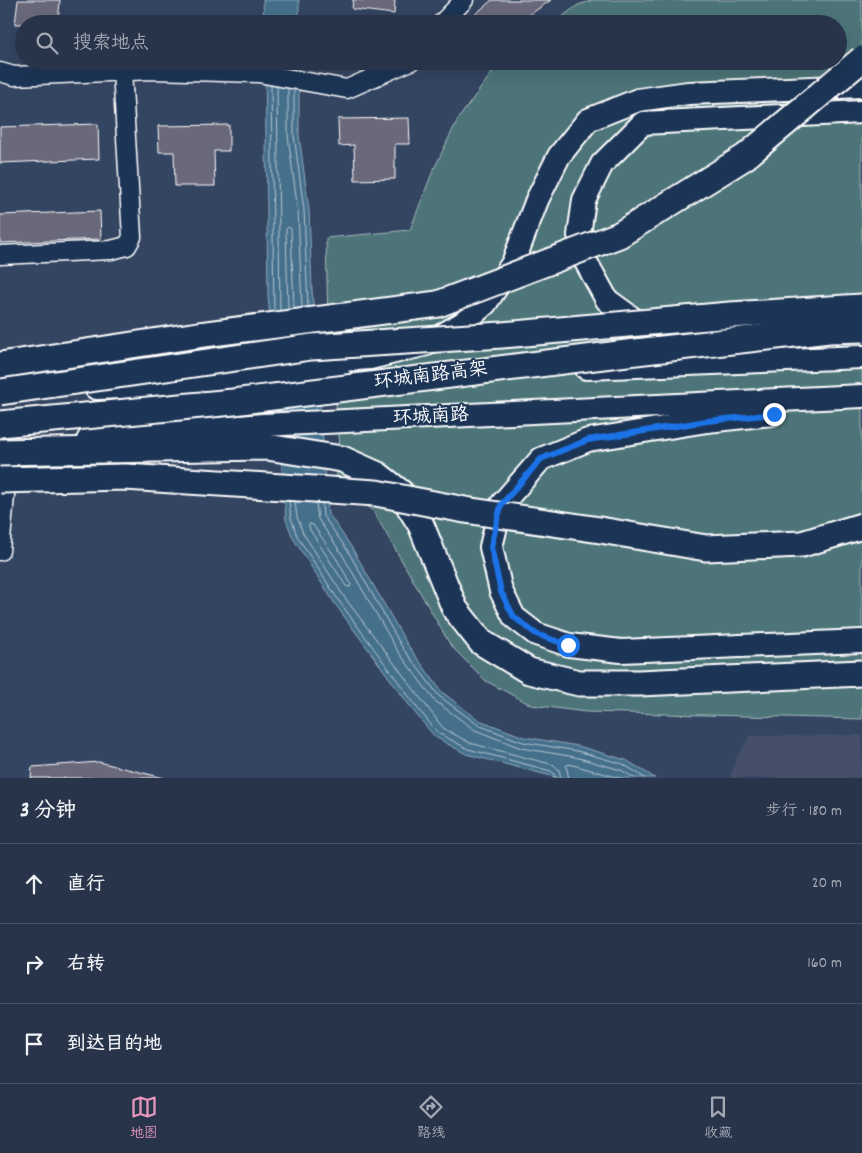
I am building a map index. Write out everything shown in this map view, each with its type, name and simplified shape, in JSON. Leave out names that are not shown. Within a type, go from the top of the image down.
[{"type":"highway","points":[[0,365],[198,335],[438,304],[619,235],[746,157],[862,59]]},
{"type":"highway","name":"环城南路高架","points":[[0,392],[311,347],[502,335],[730,314],[862,307]]},
{"type":"highway","name":"环城南路高架","points":[[0,424],[233,402],[656,350],[829,330],[862,329]]},
{"type":"highway","points":[[3,450],[265,436],[342,459],[378,475],[401,493],[422,525],[455,609],[481,642],[529,671],[579,684],[639,684],[862,673]]},
{"type":"highway","points":[[0,480],[125,477],[376,493],[465,510],[706,548],[802,544],[862,526]]},
{"type":"main road","points":[[0,392],[258,373],[370,358],[427,344],[462,323],[486,304],[513,263],[537,200],[559,156],[588,120],[638,100],[688,93],[862,86]]},
{"type":"main road","points":[[862,112],[642,123],[602,164],[584,200],[579,235],[586,262],[607,300],[636,321],[680,337],[756,341],[862,339]]},
{"type":"main road","points":[[679,364],[862,348]]},
{"type":"main road","points":[[0,384],[258,373],[350,379],[862,357]]},
{"type":"main road","name":"环城南路","points":[[265,436],[862,396]]},
{"type":"main road","points":[[862,410],[774,414],[588,440],[541,459],[501,505],[491,547],[501,592],[514,617],[536,634],[568,645],[621,651],[862,641]]},
{"type":"street","points":[[450,15],[464,0]]},
{"type":"street","points":[[0,72],[14,76],[153,70],[258,73],[347,89],[391,70]]},
{"type":"street","points":[[0,255],[112,250],[127,246],[132,237],[122,71]]},
{"type":"street","points":[[0,551],[3,450]]},
{"type":"shaded area","points":[[862,735],[862,778],[730,778],[736,759],[750,736]]},
{"type":"green space","points":[[593,0],[862,0],[862,719],[586,712],[531,705],[486,681],[451,646],[372,509],[335,490],[340,446],[328,322],[326,238],[410,230],[432,173],[458,119],[494,70],[847,70],[847,15],[564,15],[578,5]]},
{"type":"water","points":[[263,0],[299,0],[299,15],[264,15]]},
{"type":"water","points":[[265,70],[299,70],[299,135],[309,210],[312,290],[328,513],[352,548],[407,644],[442,692],[479,720],[524,737],[578,746],[626,760],[655,778],[559,778],[466,754],[435,737],[415,713],[335,604],[293,538],[286,520],[268,294]]},
{"type":"building","points":[[18,0],[60,0],[59,15],[16,15]]},
{"type":"building","points":[[353,0],[395,0],[394,14],[352,9]]},
{"type":"building","points":[[492,0],[551,0],[529,15],[474,15]]},
{"type":"building","points":[[409,118],[410,144],[395,144],[395,179],[355,180],[354,145],[339,146],[338,119]]},
{"type":"building","points":[[98,124],[99,159],[0,163],[0,127]]},
{"type":"building","points":[[229,125],[229,151],[214,151],[215,186],[175,186],[174,152],[159,152],[158,126]]},
{"type":"building","points":[[100,211],[101,239],[0,243],[0,215]]},
{"type":"building","points":[[99,762],[164,778],[31,778],[32,767]]},
{"type":"route","points":[[568,645],[536,634],[514,617],[501,592],[491,547],[501,505],[541,459],[588,440],[707,421],[774,414]]}]
